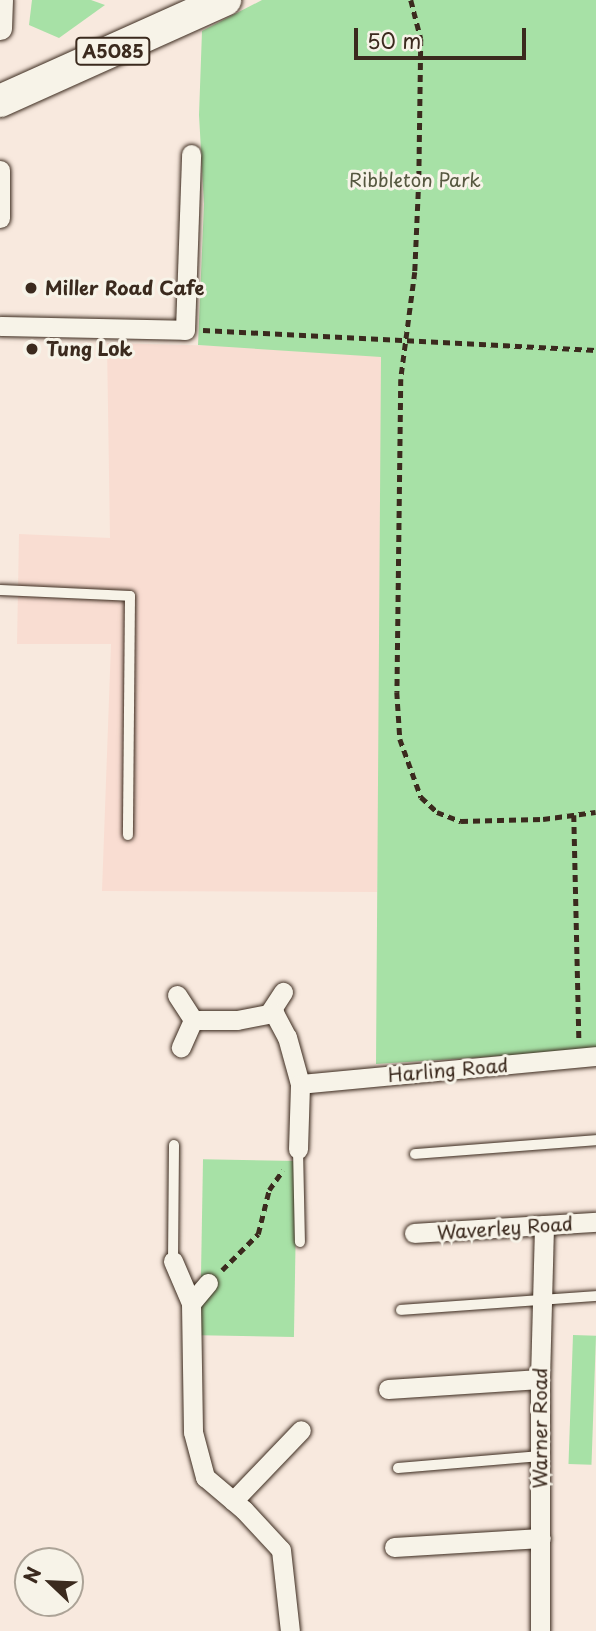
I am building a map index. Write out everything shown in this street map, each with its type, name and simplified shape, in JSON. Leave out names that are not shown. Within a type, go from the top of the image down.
[{"type":"highway","name":"A5085","points":[[0,101],[225,0]]},
{"type":"street","points":[[0,27],[1,0]]},
{"type":"street","points":[[0,326],[185,330],[191,154]]},
{"type":"street","points":[[0,170],[0,218]]},
{"type":"street","points":[[193,1020],[243,1019],[270,1012],[284,992]]},
{"type":"street","points":[[177,995],[193,1020]]},
{"type":"street","points":[[270,1012],[280,1022],[300,1084],[298,1149]]},
{"type":"street","points":[[180,1047],[193,1020]]},
{"type":"street","name":"Harling Road","points":[[300,1084],[588,1057]]},
{"type":"street","name":"Waverley Road","points":[[414,1233],[596,1222]]},
{"type":"street","name":"Warner Road","points":[[540,1631],[540,1379],[544,1225]]},
{"type":"street","points":[[173,1261],[191,1303],[193,1432],[205,1477],[281,1550],[290,1631]]},
{"type":"street","points":[[191,1303],[208,1283]]},
{"type":"street","points":[[388,1389],[540,1379]]},
{"type":"street","points":[[233,1501],[300,1430]]},
{"type":"street","points":[[394,1547],[541,1538]]},
{"type":"lane","points":[[0,590],[130,596],[128,835]]},
{"type":"lane","points":[[415,1154],[596,1140]]},
{"type":"lane","points":[[173,1261],[174,1145]]},
{"type":"lane","points":[[298,1149],[300,1242]]},
{"type":"lane","points":[[401,1310],[596,1296]]},
{"type":"lane","points":[[398,1468],[540,1456]]},
{"type":"path","points":[[411,0],[421,39],[419,180],[415,272],[401,379],[397,692],[400,739],[421,797],[437,812],[461,821],[596,812]]},
{"type":"path","points":[[185,330],[406,338],[596,350]]},
{"type":"path","points":[[574,815],[588,1057]]},
{"type":"path","points":[[208,1283],[258,1234],[269,1190],[298,1149]]},
{"type":"shaded area","points":[[107,343],[390,350],[377,892],[102,891],[111,644],[17,644],[19,534],[110,538]]},
{"type":"green space","points":[[32,0],[91,0],[105,5],[59,38],[29,25]]},
{"type":"green space","name":"Ribbleton Park","points":[[262,0],[596,0],[596,1050],[376,1064],[381,357],[198,345],[204,204],[199,115],[202,31]]},
{"type":"green space","points":[[203,1159],[297,1161],[294,1337],[200,1335]]},
{"type":"green space","points":[[573,1335],[596,1336],[591,1465],[568,1464]]},
{"type":"place","name":"Miller Road Cafe","points":[[31,288]]},
{"type":"place","name":"Tung Lok","points":[[32,349]]}]
